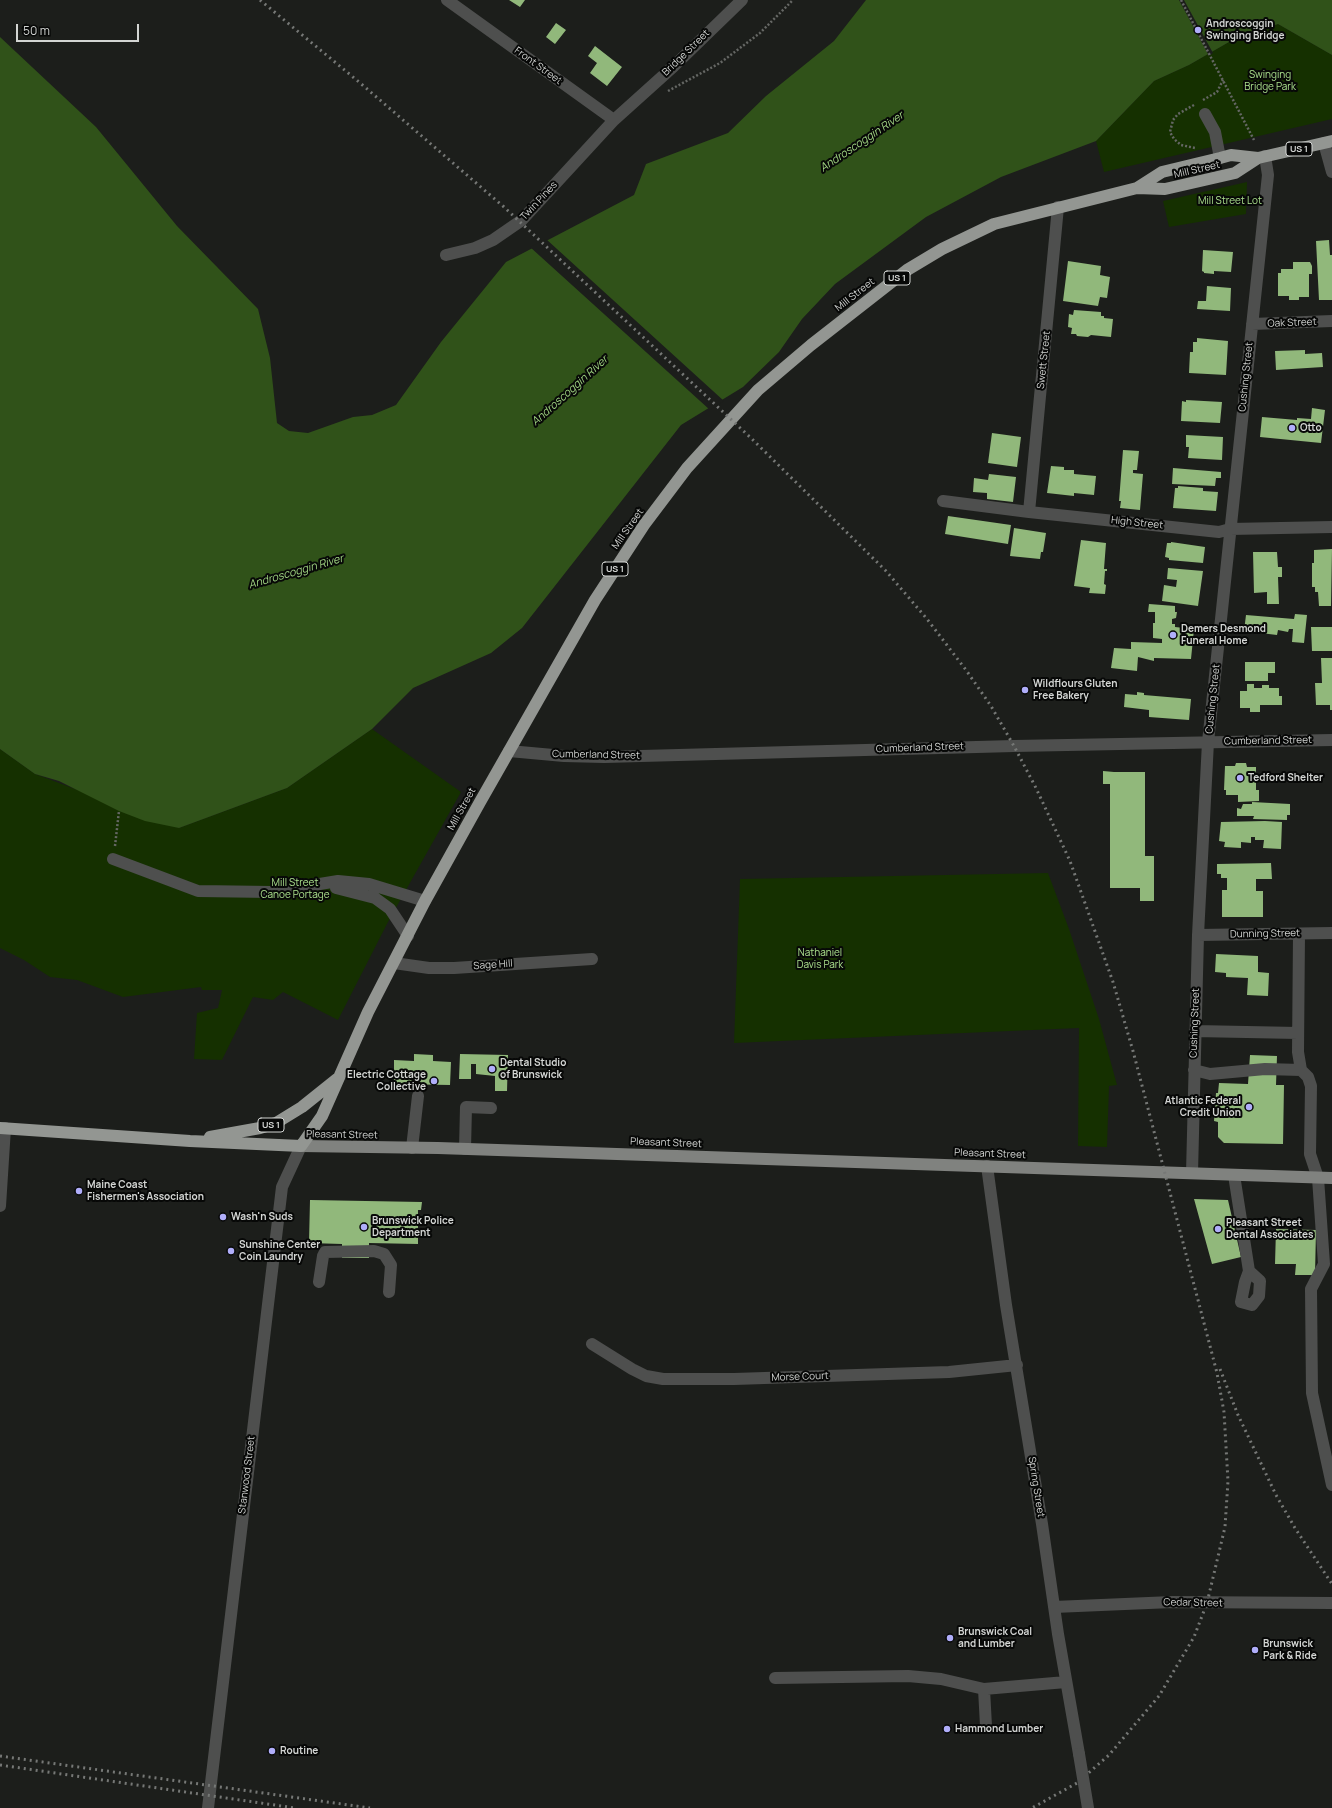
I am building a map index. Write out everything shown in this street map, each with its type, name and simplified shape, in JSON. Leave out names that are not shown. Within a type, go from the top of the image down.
[{"type":"highway","name":"Mill Street","points":[[1137,188],[1162,172],[1231,155],[1262,157],[1328,142]]},
{"type":"highway","name":"Mill Street","points":[[301,1146],[322,1116],[368,1012],[425,901],[595,600],[644,525],[687,468],[758,390],[811,345],[907,270],[942,250],[994,224],[1137,188],[1164,189],[1235,173],[1262,157]]},
{"type":"highway","name":"US 1","points":[[190,1141],[260,1128],[276,1123],[302,1107],[338,1078]]},
{"type":"highway","name":"Pleasant Street","points":[[2,1128],[190,1141],[301,1146]]},
{"type":"main road","name":"Pleasant Street","points":[[301,1146],[465,1149],[1332,1178]]},
{"type":"street","name":"Front Street","points":[[447,0],[614,120]]},
{"type":"street","points":[[723,16],[731,0]]},
{"type":"street","name":"Bridge Street","points":[[614,120],[674,66],[723,16],[742,0]]},
{"type":"street","points":[[1205,114],[1215,132],[1220,158]]},
{"type":"street","name":"Twin Pines","points":[[446,255],[493,240],[522,220],[614,120]]},
{"type":"street","points":[[1328,142],[1332,172]]},
{"type":"street","name":"Cushing Street","points":[[1192,1173],[1198,935],[1208,742],[1268,175],[1262,157]]},
{"type":"street","name":"Swett Street","points":[[1029,512],[1058,207]]},
{"type":"street","name":"Oak Street","points":[[1252,324],[1332,321]]},
{"type":"street","name":"High Street","points":[[943,500],[1029,512],[1219,532],[1230,529],[1332,526]]},
{"type":"street","name":"Cumberland Street","points":[[509,751],[564,756],[604,757],[1332,740]]},
{"type":"street","points":[[113,859],[198,891],[271,892],[338,881],[368,884],[425,901]]},
{"type":"street","points":[[318,885],[347,890],[375,898],[390,909],[408,936]]},
{"type":"street","name":"Dunning Street","points":[[1198,935],[1332,933]]},
{"type":"street","points":[[1299,934],[1298,1052],[1301,1070],[1308,1077],[1311,1086],[1310,1154],[1318,1178],[1324,1264],[1311,1289],[1312,1393],[1332,1484]]},
{"type":"street","name":"Sage Hill","points":[[394,963],[423,967],[454,968],[592,959]]},
{"type":"street","points":[[1195,1031],[1298,1033]]},
{"type":"street","points":[[1194,1070],[1210,1074],[1265,1069],[1301,1070]]},
{"type":"street","points":[[412,1148],[418,1096]]},
{"type":"street","points":[[465,1149],[466,1107],[491,1108]]},
{"type":"street","points":[[0,1206],[2,1128]]},
{"type":"street","name":"Stanwood Street","points":[[208,1808],[282,1187],[301,1146]]},
{"type":"street","name":"Spring Street","points":[[987,1166],[1003,1286],[1017,1365],[1066,1682],[1088,1808]]},
{"type":"street","points":[[1234,1175],[1250,1272]]},
{"type":"street","points":[[319,1282],[325,1252],[374,1251],[384,1254],[391,1265],[389,1292]]},
{"type":"street","name":"Morse Court","points":[[592,1344],[646,1376],[663,1379],[734,1379],[949,1372],[1017,1365]]},
{"type":"street","name":"Cedar Street","points":[[1054,1607],[1172,1602],[1332,1603]]},
{"type":"street","points":[[775,1678],[908,1676],[940,1679],[984,1689],[1066,1682]]},
{"type":"street","points":[[984,1689],[986,1726]]},
{"type":"path","points":[[664,92],[676,88],[720,63],[760,33],[793,0]]},
{"type":"path","points":[[1181,0],[1254,140]]},
{"type":"path","points":[[113,859],[119,810]]},
{"type":"green space","name":"Swinging Bridge Park","points":[[1278,24],[1332,55],[1332,119],[1104,172],[1096,141],[1154,81],[1189,65],[1236,38]]},
{"type":"green space","name":"Mill Street Lot","points":[[1247,182],[1246,214],[1169,227],[1163,201]]},
{"type":"green space","name":"Mill Street Canoe Portage","points":[[372,729],[461,792],[388,922],[338,1020],[283,992],[273,1000],[253,997],[222,1060],[194,1059],[197,1013],[218,1008],[222,990],[202,990],[201,987],[123,997],[77,980],[50,977],[24,960],[0,948],[0,749],[35,774],[179,828],[287,788]]},
{"type":"green space","name":"Nathaniel Davis Park","points":[[1048,873],[1069,929],[1099,1019],[1117,1085],[1109,1086],[1107,1147],[1078,1146],[1079,1028],[734,1043],[740,879]]},
{"type":"water","name":"Androscoggin River","points":[[866,0],[1332,0],[1332,55],[1278,24],[1236,38],[1189,65],[1154,81],[1096,141],[1001,177],[926,217],[835,284],[802,319],[779,352],[743,387],[681,425],[522,628],[491,653],[413,688],[372,729],[287,788],[179,828],[145,821],[119,811],[59,781],[35,774],[0,749],[0,37],[96,127],[177,226],[258,309],[270,358],[277,423],[289,431],[308,433],[353,417],[372,415],[396,405],[441,342],[506,262],[634,195],[646,164],[728,133],[766,96],[834,41]]},
{"type":"pier","points":[[1179,0],[1184,0],[1213,53],[1209,56]]},
{"type":"pier","points":[[546,239],[724,401],[710,410],[530,247]]},
{"type":"building","points":[[509,0],[525,0],[520,7]]},
{"type":"building","points":[[556,23],[566,30],[555,44],[546,37]]},
{"type":"building","points":[[595,46],[622,67],[607,86],[590,73],[597,63],[588,56]]},
{"type":"building","points":[[1329,240],[1330,255],[1332,255],[1332,300],[1319,300],[1316,241]]},
{"type":"building","points":[[1203,250],[1233,252],[1231,272],[1214,271],[1214,274],[1204,273],[1202,271]]},
{"type":"building","points":[[1068,261],[1101,266],[1100,275],[1110,277],[1107,298],[1100,297],[1098,306],[1063,301]]},
{"type":"building","points":[[1293,262],[1310,262],[1312,266],[1312,274],[1309,274],[1309,297],[1299,297],[1299,300],[1289,300],[1289,296],[1278,296],[1278,273],[1281,273],[1281,269],[1293,269]]},
{"type":"building","points":[[1207,286],[1231,288],[1230,311],[1197,309],[1198,301],[1206,301]]},
{"type":"building","points":[[1074,310],[1101,312],[1101,316],[1104,316],[1104,318],[1113,319],[1111,337],[1091,335],[1088,337],[1071,334],[1072,328],[1068,327],[1069,314],[1073,315]]},
{"type":"building","points":[[1197,338],[1228,341],[1226,375],[1189,373],[1190,352],[1193,352],[1193,342],[1197,342]]},
{"type":"building","points":[[1305,350],[1305,354],[1322,353],[1323,367],[1276,370],[1275,351]]},
{"type":"building","points":[[1186,400],[1222,402],[1220,423],[1181,421],[1182,401],[1186,402]]},
{"type":"building","name":"Otto","points":[[1312,408],[1325,410],[1321,443],[1260,437],[1262,417],[1297,420],[1297,418],[1311,419]]},
{"type":"building","points":[[992,433],[1021,437],[1017,467],[988,463]]},
{"type":"building","points":[[1186,435],[1223,437],[1222,460],[1188,458],[1189,447],[1186,447]]},
{"type":"building","points":[[1123,450],[1139,451],[1137,470],[1133,470],[1133,473],[1143,474],[1140,510],[1120,508],[1121,501],[1119,501]]},
{"type":"building","points":[[1051,466],[1064,467],[1064,470],[1074,470],[1074,474],[1096,476],[1094,495],[1074,493],[1074,496],[1047,493]]},
{"type":"building","points":[[1173,468],[1221,472],[1221,478],[1216,478],[1215,486],[1172,484]]},
{"type":"building","points":[[989,474],[1016,477],[1013,502],[987,499],[987,493],[973,492],[974,478],[988,480]]},
{"type":"building","points":[[1178,486],[1203,488],[1203,491],[1218,492],[1216,511],[1173,508],[1175,488],[1178,488]]},
{"type":"building","points":[[948,516],[1011,525],[1008,544],[945,534]]},
{"type":"building","points":[[1014,528],[1046,533],[1043,552],[1041,552],[1040,559],[1010,556]]},
{"type":"building","points":[[1081,540],[1106,543],[1104,569],[1107,569],[1107,571],[1105,571],[1105,594],[1089,593],[1090,588],[1074,586]]},
{"type":"building","points":[[1171,542],[1205,547],[1203,563],[1169,560],[1169,558],[1165,557],[1167,543]]},
{"type":"building","points":[[1332,549],[1331,606],[1319,606],[1318,592],[1315,592],[1315,587],[1312,587],[1312,563],[1314,563],[1314,550]]},
{"type":"building","points":[[1253,552],[1277,552],[1278,567],[1282,567],[1282,577],[1278,577],[1279,604],[1267,604],[1267,592],[1254,593]]},
{"type":"building","points":[[1168,568],[1203,571],[1198,606],[1162,601],[1164,585],[1176,587],[1177,580],[1167,579]]},
{"type":"building","name":"Demers Desmond Funeral Home","points":[[1149,604],[1175,606],[1175,612],[1177,612],[1176,618],[1172,619],[1172,624],[1175,624],[1175,627],[1194,629],[1191,659],[1154,658],[1154,661],[1138,657],[1137,671],[1111,668],[1114,648],[1131,649],[1131,642],[1162,643],[1162,639],[1153,638],[1155,612],[1148,612]]},
{"type":"building","points":[[1295,614],[1307,615],[1304,643],[1292,642],[1293,629],[1289,629],[1288,632],[1278,630],[1277,635],[1244,631],[1246,615],[1294,619]]},
{"type":"building","points":[[1311,627],[1332,627],[1332,651],[1312,651]]},
{"type":"building","points":[[1321,658],[1332,658],[1332,710],[1330,710],[1330,705],[1316,705],[1315,683],[1322,683]]},
{"type":"building","points":[[1245,662],[1275,662],[1275,673],[1268,673],[1268,681],[1245,681]]},
{"type":"building","points":[[1247,684],[1254,684],[1254,688],[1262,688],[1262,685],[1269,685],[1269,688],[1279,688],[1279,696],[1282,696],[1282,705],[1260,705],[1260,712],[1250,712],[1250,708],[1240,708],[1240,691],[1247,691]]},
{"type":"building","points":[[1137,692],[1144,693],[1144,695],[1191,699],[1189,720],[1149,717],[1149,710],[1124,707],[1125,694],[1137,695]]},
{"type":"building","name":"Tedford Shelter","points":[[1236,763],[1246,763],[1247,767],[1256,767],[1256,790],[1259,790],[1259,801],[1238,802],[1238,795],[1226,795],[1226,790],[1224,790],[1225,766],[1235,766]]},
{"type":"building","points":[[1103,771],[1145,772],[1145,856],[1154,856],[1154,901],[1140,901],[1140,888],[1110,888],[1110,784],[1103,784]]},
{"type":"building","points":[[1252,802],[1290,804],[1290,815],[1287,815],[1287,820],[1253,819],[1254,816],[1237,816],[1237,808],[1241,809],[1243,804],[1252,804]]},
{"type":"building","points":[[1221,822],[1282,822],[1281,849],[1263,848],[1264,840],[1255,840],[1255,837],[1251,837],[1251,843],[1241,842],[1241,848],[1224,847],[1225,842],[1219,841]]},
{"type":"building","points":[[1271,863],[1272,879],[1256,879],[1256,891],[1263,891],[1263,917],[1222,917],[1222,890],[1227,890],[1227,878],[1221,878],[1221,874],[1217,874],[1217,864]]},
{"type":"building","points":[[1216,954],[1258,956],[1258,972],[1269,973],[1268,996],[1247,995],[1248,978],[1226,977],[1226,973],[1215,972]]},
{"type":"building","points":[[414,1054],[433,1055],[433,1061],[451,1062],[450,1085],[394,1084],[394,1060],[414,1061]]},
{"type":"building","name":"Dental Studio of Brunswick","points":[[460,1054],[508,1055],[507,1091],[495,1091],[495,1076],[476,1074],[476,1064],[471,1064],[471,1079],[459,1079]]},
{"type":"building","name":"Atlantic Federal Credit Union","points":[[1250,1055],[1277,1056],[1276,1085],[1284,1085],[1283,1144],[1224,1143],[1218,1137],[1218,1122],[1214,1121],[1216,1093],[1218,1093],[1219,1083],[1248,1084]]},
{"type":"building","name":"Pleasant Street Dental Associates","points":[[1194,1199],[1228,1200],[1241,1257],[1212,1264]]},
{"type":"building","name":"Brunswick Police Department","points":[[310,1200],[422,1202],[421,1210],[418,1210],[418,1244],[369,1243],[369,1258],[342,1258],[342,1244],[309,1243]]},
{"type":"building","points":[[1276,1229],[1316,1230],[1315,1275],[1295,1275],[1296,1264],[1275,1264]]},
{"type":"railway","points":[[260,0],[359,82],[504,207],[752,439],[886,571],[927,619],[991,706],[1036,788],[1070,861],[1113,982],[1133,1051],[1217,1373],[1224,1412],[1228,1481],[1225,1527],[1207,1603],[1194,1637],[1159,1696],[1109,1755],[1077,1783],[1032,1808]]},
{"type":"railway","points":[[1220,1369],[1238,1415],[1276,1495],[1295,1528],[1332,1584]]},
{"type":"railway","points":[[0,1756],[370,1808]]},
{"type":"railway","points":[[0,1765],[295,1808]]},
{"type":"place","name":"Androscoggin Swinging Bridge","points":[[1198,30]]},
{"type":"place","name":"Otto","points":[[1292,428]]},
{"type":"place","name":"Demers Desmond Funeral Home","points":[[1173,635]]},
{"type":"place","name":"Wildflours Gluten Free Bakery","points":[[1025,690]]},
{"type":"place","name":"Tedford Shelter","points":[[1240,778]]},
{"type":"place","name":"Dental Studio of Brunswick","points":[[492,1069]]},
{"type":"place","name":"Electric Cottage Collective","points":[[434,1081]]},
{"type":"place","name":"Atlantic Federal Credit Union","points":[[1249,1107]]},
{"type":"place","name":"Maine Coast Fishermen's Association","points":[[79,1191]]},
{"type":"place","name":"Wash'n Suds","points":[[223,1217]]},
{"type":"place","name":"Brunswick Police Department","points":[[364,1227]]},
{"type":"place","name":"Pleasant Street Dental Associates","points":[[1218,1229]]},
{"type":"place","name":"Sunshine Center Coin Laundry","points":[[231,1251]]},
{"type":"place","name":"Brunswick Coal and Lumber","points":[[950,1638]]},
{"type":"place","name":"Brunswick Park & Ride","points":[[1255,1650]]},
{"type":"place","name":"Hammond Lumber","points":[[947,1729]]},
{"type":"place","name":"Routine","points":[[272,1751]]}]
